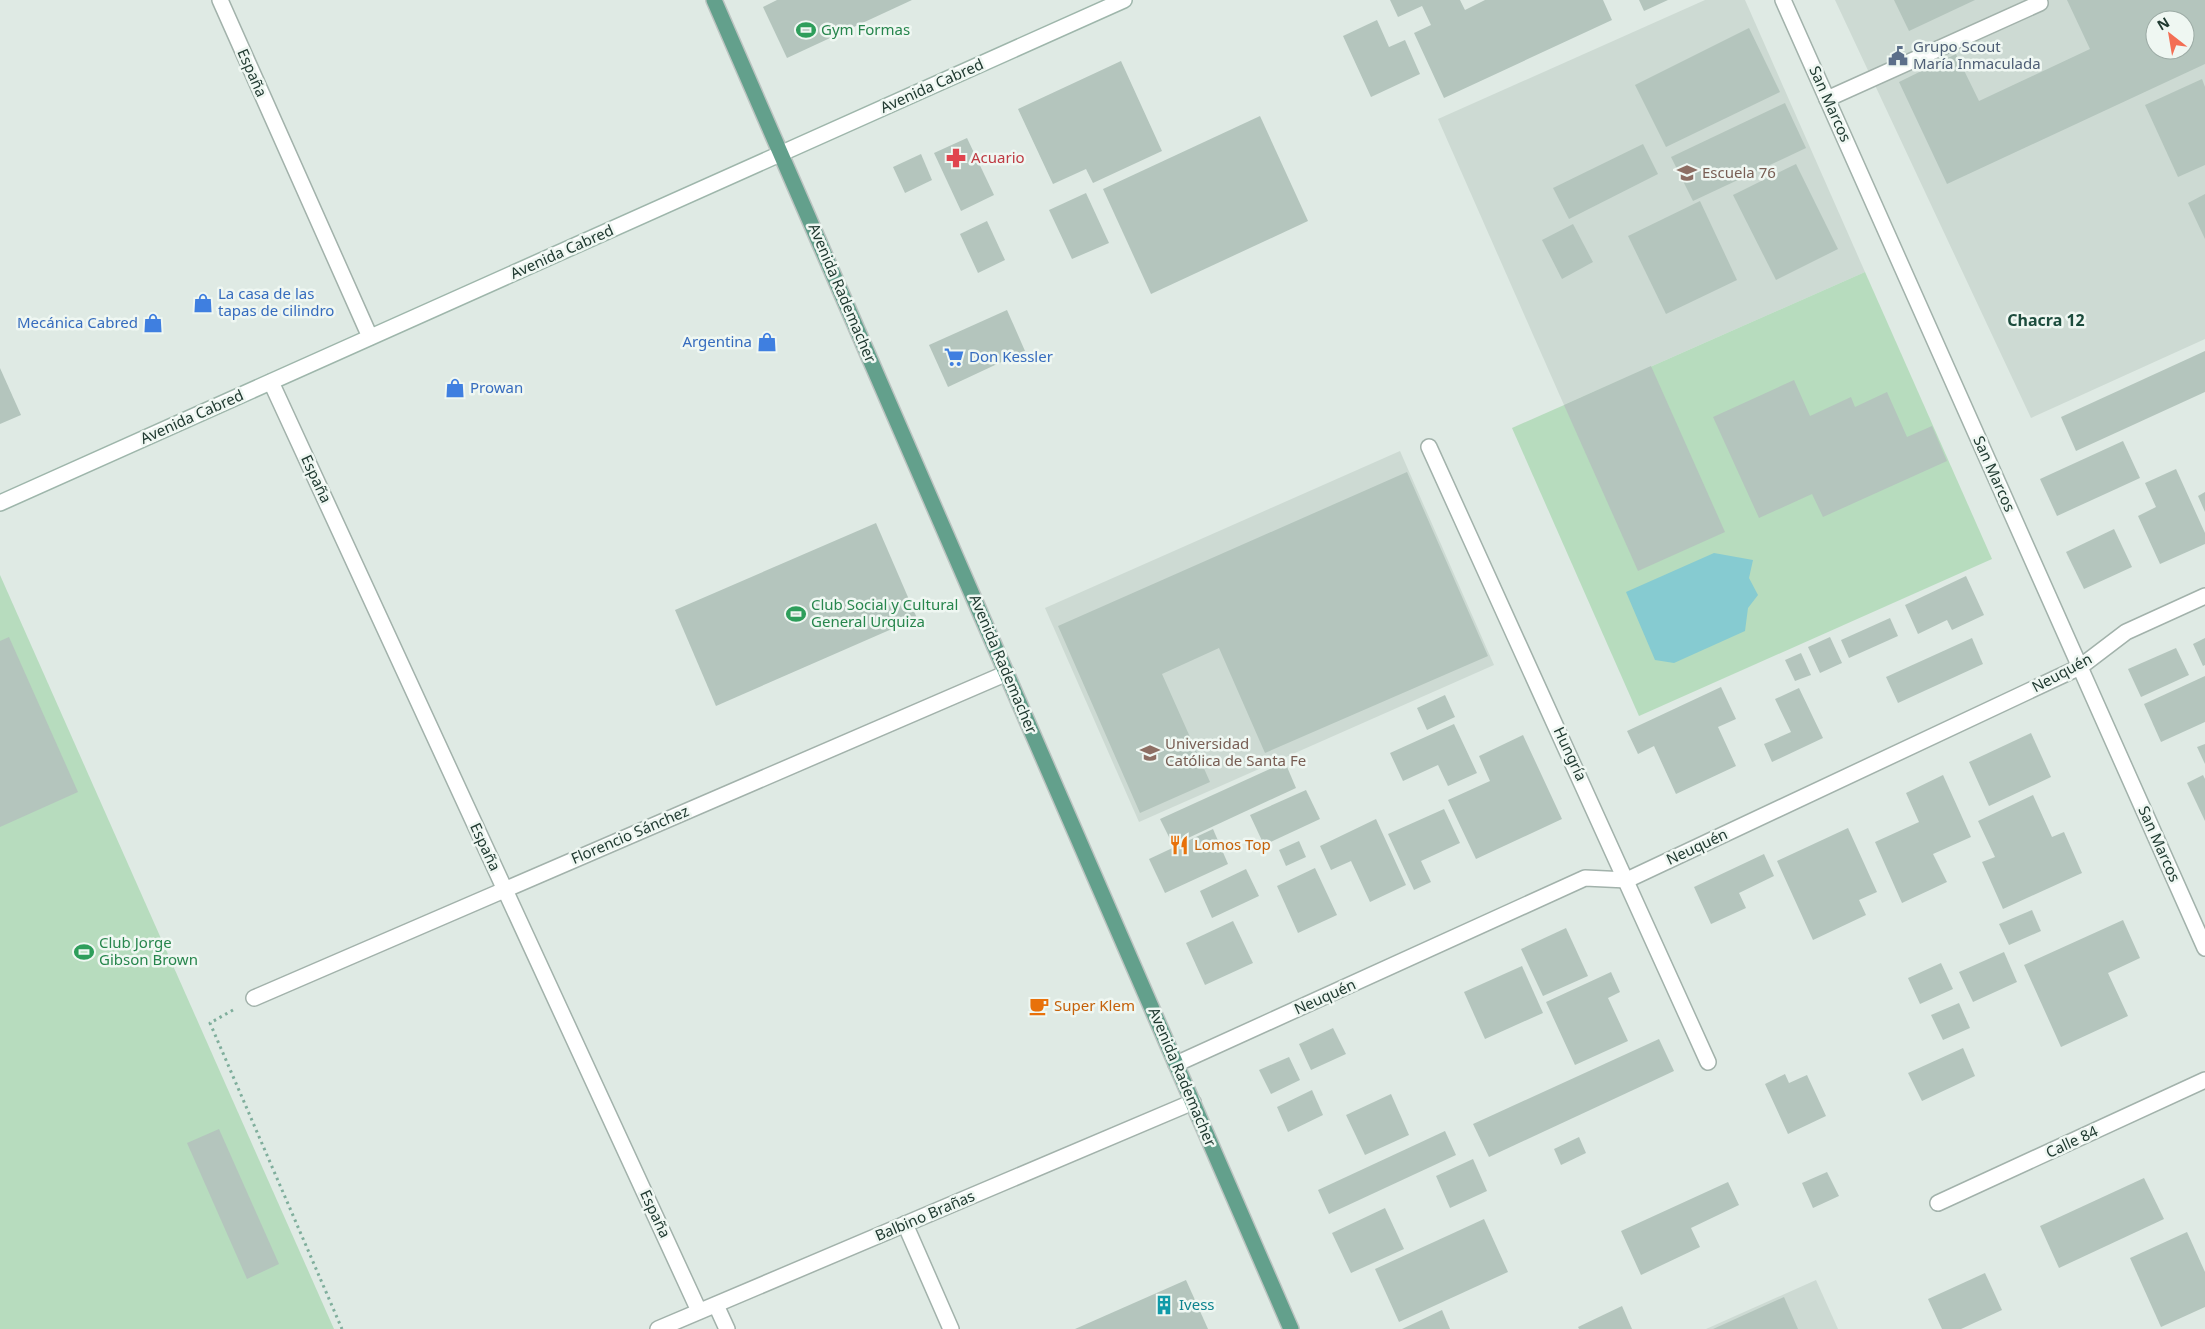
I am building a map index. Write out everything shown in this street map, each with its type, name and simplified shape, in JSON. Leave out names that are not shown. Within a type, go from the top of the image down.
[{"type":"main road","name":"Avenida Rademacher","points":[[714,0],[1291,1329]]},
{"type":"street","name":"España","points":[[220,0],[370,337]]},
{"type":"street","name":"Avenida Cabred","points":[[0,503],[1124,0]]},
{"type":"street","name":"San Marcos","points":[[1784,0],[2205,948]]},
{"type":"street","points":[[1827,99],[2040,3]]},
{"type":"street","name":"España","points":[[271,382],[699,1311]]},
{"type":"street","name":"Hungría","points":[[1430,446],[1708,1062]]},
{"type":"street","name":"Neuquén","points":[[1176,1064],[1585,878],[1627,880],[2080,667],[2126,632],[2205,596]]},
{"type":"street","name":"Florencio Sánchez","points":[[254,998],[1007,673]]},
{"type":"street","name":"Calle 84","points":[[1938,1204],[2205,1080]]},
{"type":"street","name":"Balbino Brañas","points":[[658,1329],[1193,1102]]},
{"type":"street","points":[[905,1224],[951,1329]]},
{"type":"street","points":[[716,1305],[727,1329]]},
{"type":"path","points":[[254,998],[210,1024],[342,1329]]},
{"type":"shaded area","points":[[1705,0],[1745,0],[1865,272],[1564,405],[1438,119]]},
{"type":"shaded area","points":[[1835,0],[2205,0],[2205,339],[2031,418]]},
{"type":"shaded area","points":[[1400,451],[1494,665],[1139,822],[1045,608]]},
{"type":"shaded area","points":[[1816,1280],[1838,1329],[1706,1329]]},
{"type":"green space","points":[[1865,272],[1992,559],[1639,716],[1512,428]]},
{"type":"green space","name":"Club Jorge Gibson Brown","points":[[0,575],[334,1329],[0,1329]]},
{"type":"water","points":[[1714,553],[1753,560],[1749,578],[1758,595],[1748,608],[1745,631],[1674,663],[1655,660],[1626,592]]},
{"type":"building","points":[[777,0],[912,0],[787,58],[763,7]]},
{"type":"building","points":[[1390,0],[1460,0],[1465,10],[1485,0],[1603,0],[1612,20],[1444,98],[1414,33],[1431,25],[1422,6],[1398,17]]},
{"type":"building","points":[[1639,0],[1668,0],[1644,11]]},
{"type":"building","points":[[1894,0],[1975,0],[1909,31]]},
{"type":"building","points":[[2067,0],[2205,0],[2205,64],[1947,184],[1899,82],[1956,54],[1979,101],[2090,49]]},
{"type":"building","points":[[1377,20],[1389,47],[1405,40],[1420,74],[1371,97],[1343,36]]},
{"type":"building","points":[[1749,28],[1780,92],[1666,147],[1635,85]]},
{"type":"building","points":[[1121,61],[1162,151],[1093,183],[1086,169],[1053,184],[1018,109]]},
{"type":"building","points":[[2202,79],[2205,87],[2205,165],[2178,177],[2145,105]]},
{"type":"building","points":[[1785,103],[1806,148],[1693,201],[1671,157]]},
{"type":"building","points":[[1260,116],[1308,221],[1151,294],[1103,189]]},
{"type":"building","points":[[967,138],[994,195],[961,211],[934,153]]},
{"type":"building","points":[[1643,144],[1658,174],[1569,219],[1553,188]]},
{"type":"building","points":[[921,154],[932,180],[905,193],[893,167]]},
{"type":"building","points":[[1796,164],[1838,249],[1776,280],[1733,195]]},
{"type":"building","points":[[1086,193],[1109,243],[1072,259],[1049,210]]},
{"type":"building","points":[[2205,194],[2205,239],[2188,203]]},
{"type":"building","points":[[1700,201],[1737,280],[1666,314],[1628,236]]},
{"type":"building","points":[[987,221],[1005,260],[978,273],[960,234]]},
{"type":"building","points":[[1573,224],[1593,262],[1562,279],[1542,240]]},
{"type":"building","points":[[1007,310],[1025,351],[948,387],[929,345]]},
{"type":"building","points":[[2205,351],[2205,392],[2076,451],[2061,417]]},
{"type":"building","points":[[1651,366],[1725,532],[1638,571],[1564,405]]},
{"type":"building","points":[[0,368],[21,415],[0,424]]},
{"type":"building","points":[[1794,380],[1810,416],[1851,397],[1855,407],[1887,392],[1907,437],[1932,426],[1947,461],[1823,517],[1812,494],[1759,518],[1713,417]]},
{"type":"building","points":[[2123,441],[2140,478],[2057,516],[2040,479]]},
{"type":"building","points":[[2176,469],[2205,533],[2205,544],[2160,564],[2138,516],[2156,507],[2145,483]]},
{"type":"building","points":[[1407,472],[1488,656],[1265,753],[1219,648],[1162,674],[1210,782],[1140,813],[1058,626]]},
{"type":"building","points":[[2205,492],[2205,512],[2198,496]]},
{"type":"building","name":"Club Social y Cultural General Urquiza","points":[[876,523],[917,618],[716,706],[675,610]]},
{"type":"building","points":[[2114,529],[2132,567],[2084,589],[2066,552]]},
{"type":"building","points":[[1966,576],[1984,615],[1952,630],[1947,620],[1918,634],[1905,605]]},
{"type":"building","points":[[1890,618],[1898,636],[1849,658],[1841,640]]},
{"type":"building","points":[[9,637],[78,792],[0,827],[0,641]]},
{"type":"building","points":[[1830,637],[1842,663],[1820,673],[1808,647]]},
{"type":"building","points":[[1972,638],[1983,664],[1898,703],[1886,677]]},
{"type":"building","points":[[2205,638],[2205,665],[2203,666],[2193,644]]},
{"type":"building","points":[[2176,648],[2189,675],[2141,697],[2128,669]]},
{"type":"building","points":[[1801,653],[1811,675],[1795,681],[1785,660]]},
{"type":"building","points":[[2205,676],[2205,722],[2161,742],[2144,704]]},
{"type":"building","points":[[1721,687],[1736,719],[1718,727],[1736,766],[1676,794],[1654,746],[1638,754],[1627,731]]},
{"type":"building","points":[[1799,688],[1823,738],[1772,762],[1764,744],[1791,732],[1775,699]]},
{"type":"building","points":[[1445,695],[1455,717],[1427,730],[1417,708]]},
{"type":"building","points":[[1454,724],[1477,773],[1448,786],[1438,765],[1403,781],[1390,753]]},
{"type":"building","points":[[2031,733],[2051,777],[1989,806],[1969,762]]},
{"type":"building","points":[[1523,735],[1562,819],[1476,859],[1448,800],[1490,781],[1479,756]]},
{"type":"building","points":[[2205,744],[2205,764],[2197,747]]},
{"type":"building","points":[[1285,762],[1296,788],[1173,845],[1160,819]]},
{"type":"building","points":[[1943,775],[1971,837],[1933,854],[1947,882],[1902,903],[1875,842],[1919,822],[1906,793]]},
{"type":"building","points":[[2203,775],[2205,779],[2205,821],[2187,783]]},
{"type":"building","points":[[1306,790],[1320,819],[1264,845],[1250,815]]},
{"type":"building","points":[[2033,795],[2052,837],[2064,832],[2082,873],[2003,909],[1982,862],[1995,857],[1978,821]]},
{"type":"building","points":[[1444,809],[1460,843],[1421,861],[1431,882],[1414,890],[1388,834]]},
{"type":"building","points":[[1376,819],[1406,885],[1370,902],[1351,861],[1331,870],[1320,846]]},
{"type":"building","points":[[1848,828],[1877,892],[1859,900],[1866,915],[1813,940],[1777,861]]},
{"type":"building","points":[[1213,829],[1228,864],[1165,893],[1149,859]]},
{"type":"building","points":[[1299,841],[1306,857],[1286,866],[1279,850]]},
{"type":"building","points":[[1764,854],[1774,876],[1739,893],[1746,908],[1711,924],[1694,887]]},
{"type":"building","points":[[1315,868],[1337,915],[1298,933],[1277,886]]},
{"type":"building","points":[[1246,869],[1259,896],[1212,918],[1200,891]]},
{"type":"building","points":[[2032,910],[2041,931],[2009,945],[1999,924]]},
{"type":"building","points":[[2123,920],[2140,958],[2108,973],[2128,1016],[2061,1047],[2024,965]]},
{"type":"building","points":[[1233,921],[1253,963],[1205,985],[1186,943]]},
{"type":"building","points":[[1566,928],[1588,976],[1543,996],[1521,949]]},
{"type":"building","points":[[2004,952],[2017,982],[1973,1002],[1959,972]]},
{"type":"building","points":[[1941,963],[1953,989],[1920,1004],[1908,978]]},
{"type":"building","points":[[1522,966],[1543,1013],[1485,1039],[1464,992]]},
{"type":"building","points":[[1611,972],[1620,992],[1608,998],[1628,1041],[1575,1065],[1546,1002]]},
{"type":"building","points":[[1959,1003],[1970,1028],[1943,1040],[1931,1015]]},
{"type":"building","points":[[1333,1028],[1346,1054],[1311,1070],[1299,1044]]},
{"type":"building","points":[[1659,1039],[1674,1071],[1489,1157],[1473,1124]]},
{"type":"building","points":[[1963,1048],[1975,1076],[1922,1101],[1908,1073]]},
{"type":"building","points":[[1289,1057],[1300,1080],[1271,1094],[1259,1070]]},
{"type":"building","points":[[1785,1074],[1789,1083],[1807,1075],[1826,1116],[1788,1134],[1765,1084]]},
{"type":"building","points":[[1312,1090],[1323,1115],[1288,1132],[1277,1107]]},
{"type":"building","points":[[1391,1094],[1409,1135],[1365,1155],[1346,1115]]},
{"type":"building","points":[[219,1129],[279,1264],[247,1279],[187,1143]]},
{"type":"building","points":[[1445,1131],[1456,1155],[1329,1214],[1318,1190]]},
{"type":"building","points":[[1579,1137],[1586,1153],[1561,1165],[1554,1149]]},
{"type":"building","points":[[1473,1159],[1487,1191],[1450,1208],[1436,1176]]},
{"type":"building","points":[[1827,1172],[1839,1196],[1813,1208],[1802,1183]]},
{"type":"building","points":[[2144,1178],[2164,1219],[2059,1268],[2040,1226]]},
{"type":"building","points":[[1728,1182],[1739,1205],[1691,1228],[1700,1247],[1641,1275],[1621,1231]]},
{"type":"building","points":[[1385,1208],[1404,1249],[1351,1273],[1332,1233]]},
{"type":"building","points":[[1484,1219],[1508,1272],[1399,1322],[1375,1269]]},
{"type":"building","points":[[2187,1232],[2205,1272],[2205,1307],[2161,1327],[2130,1258]]},
{"type":"building","points":[[1985,1273],[2002,1310],[1961,1329],[1942,1329],[1928,1299]]},
{"type":"building","name":"Ivess","points":[[1186,1280],[1208,1329],[1075,1329]]},
{"type":"building","points":[[1784,1297],[1798,1329],[1713,1329]]},
{"type":"building","points":[[1622,1306],[1632,1329],[1579,1329],[1578,1327]]},
{"type":"building","points":[[1442,1310],[1450,1329],[1402,1329]]},
{"type":"place","name":"Gym Formas","points":[[806,30]]},
{"type":"place","name":"Grupo Scout María Inmaculada","points":[[1898,56]]},
{"type":"place","name":"Acuario","points":[[956,158]]},
{"type":"place","name":"Escuela 76","points":[[1687,173]]},
{"type":"place","name":"La casa de las tapas de cilindro","points":[[203,303]]},
{"type":"place","name":"Mecánica Cabred","points":[[153,323]]},
{"type":"place","name":"Argentina","points":[[767,342]]},
{"type":"place","name":"Don Kessler","points":[[954,357]]},
{"type":"place","name":"Prowan","points":[[455,388]]},
{"type":"place","name":"Club Social y Cultural General Urquiza","points":[[796,614]]},
{"type":"place","name":"Universidad Católica de Santa Fe","points":[[1150,753]]},
{"type":"place","name":"Lomos Top","points":[[1179,845]]},
{"type":"place","name":"Club Jorge Gibson Brown","points":[[84,952]]},
{"type":"place","name":"Super Klem","points":[[1039,1006]]},
{"type":"place","name":"Ivess","points":[[1164,1305]]},
{"type":"district","name":"Chacra 12","points":[[2046,320]]}]
